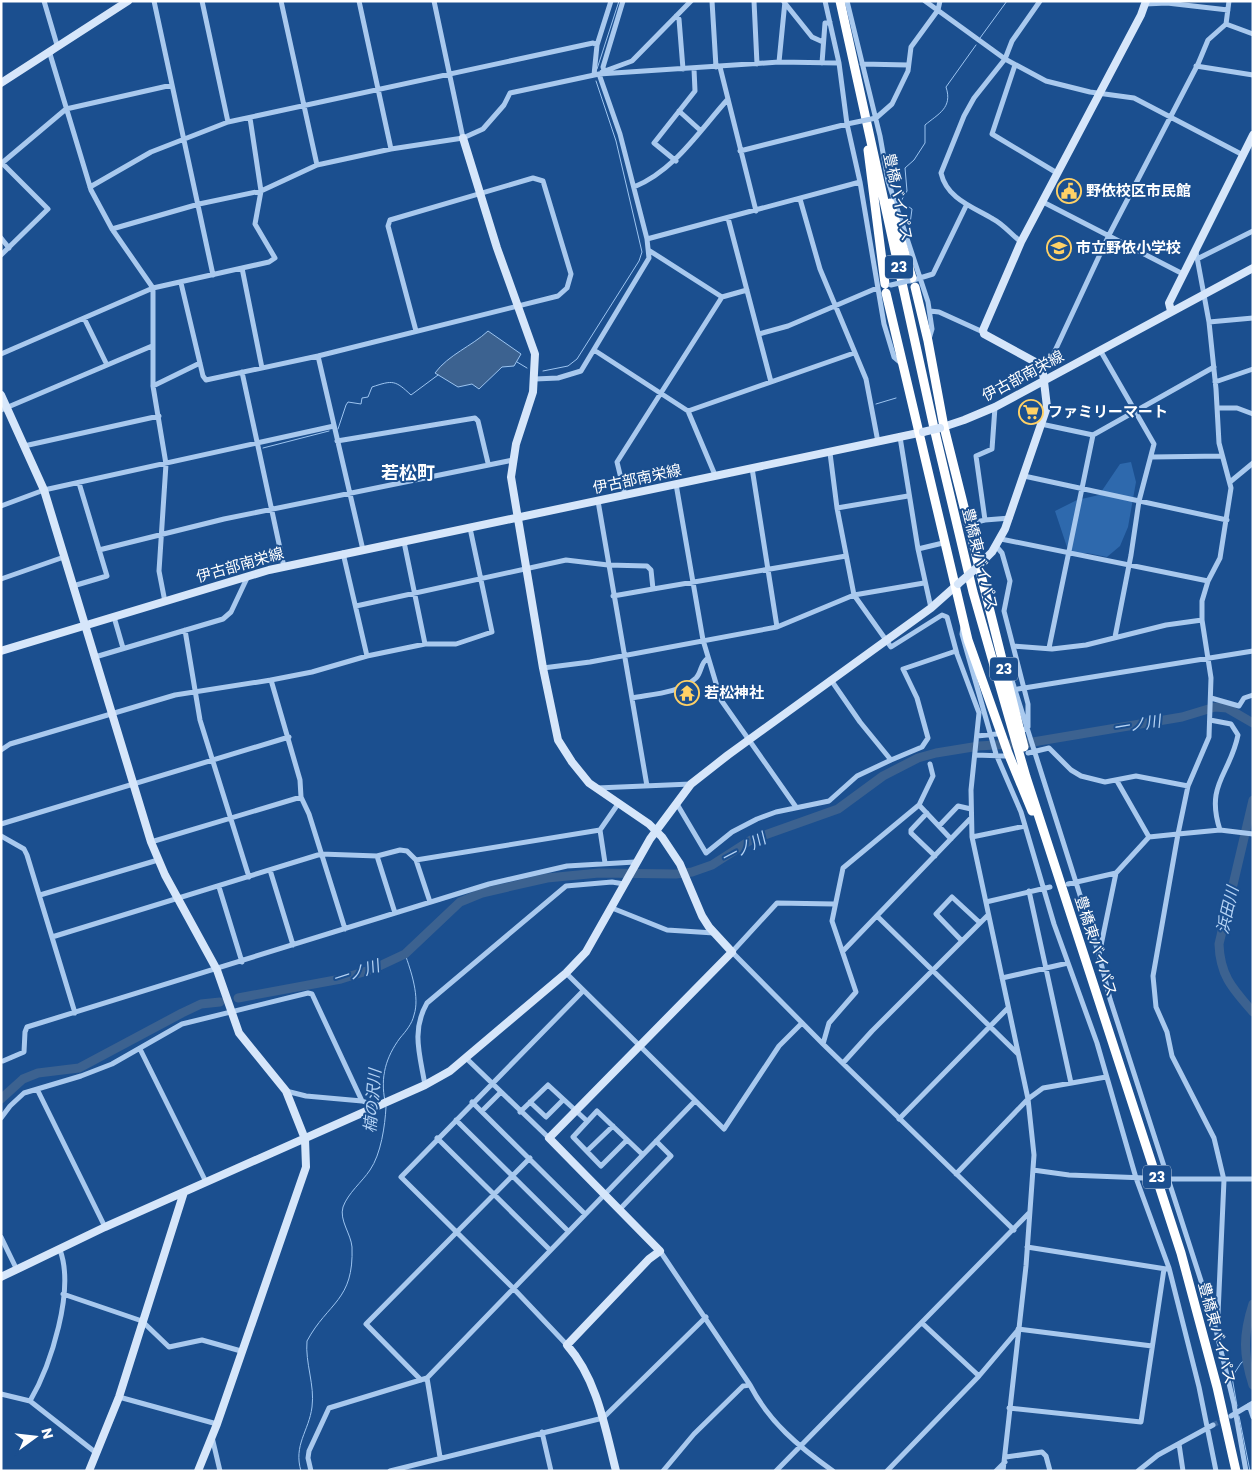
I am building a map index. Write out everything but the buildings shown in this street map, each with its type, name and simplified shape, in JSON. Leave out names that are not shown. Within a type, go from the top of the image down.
[{"type":"highway","name":"豊橋バイパス","points":[[840,1],[939,428]]},
{"type":"highway","name":"23","points":[[863,106],[864,129],[883,288],[901,363],[921,432],[944,543],[964,622],[1006,755],[1065,886]]},
{"type":"highway","name":"23","points":[[871,140],[914,281],[928,341],[939,428],[967,524],[975,569],[988,605],[1024,752]]},
{"type":"highway","name":"豊橋東バイパス","points":[[939,428],[973,592],[1019,733]]},
{"type":"highway","name":"豊橋東バイパス","points":[[1024,752],[1028,764],[1026,777],[1065,886],[1181,1253],[1218,1388],[1236,1471]]},
{"type":"street","points":[[44,1],[57,45]]},
{"type":"street","points":[[1,83],[57,45],[128,1]]},
{"type":"street","points":[[154,1],[213,275]]},
{"type":"street","points":[[202,1],[228,122]]},
{"type":"street","points":[[281,1],[317,165]]},
{"type":"street","points":[[359,1],[391,150]]},
{"type":"street","points":[[434,1],[464,138],[480,194],[535,354],[535,378],[531,402],[516,444],[511,477],[543,668],[558,740],[572,762],[596,788],[657,831],[680,864],[698,910],[714,933],[822,1044],[1014,1230]]},
{"type":"street","points":[[535,378],[558,378],[581,371],[648,263],[650,251],[634,187],[620,134],[599,73],[597,45],[611,1]]},
{"type":"street","points":[[599,73],[603,67],[623,1]]},
{"type":"street","points":[[112,229],[199,204],[261,191],[317,165],[464,138],[483,129],[504,105],[510,93],[599,73],[632,60],[691,1]]},
{"type":"street","points":[[712,1],[718,67],[728,99],[756,211]]},
{"type":"street","points":[[754,1],[757,64]]},
{"type":"street","points":[[826,1],[840,63],[847,124],[883,288]]},
{"type":"street","points":[[847,1],[876,118],[888,181],[914,281],[930,311],[932,329],[928,341]]},
{"type":"street","points":[[925,1],[1005,59],[1046,81],[1134,98],[1243,155]]},
{"type":"street","points":[[740,152],[876,118],[892,104],[908,66],[911,47],[938,10],[940,1]]},
{"type":"street","points":[[1021,242],[995,219],[966,206],[942,178],[942,167],[974,98],[1005,59],[1012,41],[1040,1]]},
{"type":"street","points":[[1039,364],[1053,355],[1109,235],[1208,40],[1226,24],[1229,1]]},
{"type":"street","points":[[779,62],[784,2]]},
{"type":"street","points":[[784,2],[812,37],[823,42]]},
{"type":"street","points":[[983,332],[1021,242],[1145,3],[1167,3],[1228,10]]},
{"type":"street","points":[[676,16],[679,19],[683,69]]},
{"type":"street","points":[[822,63],[825,23],[830,22]]},
{"type":"street","points":[[1226,24],[1253,34]]},
{"type":"street","points":[[90,187],[151,152],[228,122],[593,43],[597,45]]},
{"type":"street","points":[[57,45],[50,54],[90,187],[112,229],[153,288],[153,386],[166,464],[159,571],[165,602]]},
{"type":"street","points":[[599,73],[779,62],[840,63]]},
{"type":"street","points":[[862,64],[908,66]]},
{"type":"street","points":[[1015,65],[992,134],[1057,173]]},
{"type":"street","points":[[1196,66],[1253,75]]},
{"type":"street","points":[[676,161],[654,143],[695,91],[694,68]]},
{"type":"street","points":[[1,255],[48,209],[1,162],[66,109],[172,85]]},
{"type":"street","points":[[634,187],[648,182],[676,161],[700,130],[728,99]]},
{"type":"street","points":[[679,111],[700,130]]},
{"type":"street","points":[[1,354],[153,288],[242,268],[275,258],[255,224],[261,191],[250,118]]},
{"type":"street","points":[[1171,311],[1169,303],[1252,138]]},
{"type":"street","points":[[181,283],[203,376],[206,380],[318,356],[558,296],[567,288],[571,274],[547,187],[543,181],[533,178],[390,220],[388,226],[416,331]]},
{"type":"street","points":[[647,238],[756,211],[860,182]]},
{"type":"street","points":[[800,199],[820,269],[866,379],[878,442]]},
{"type":"street","points":[[1043,202],[1183,274]]},
{"type":"street","points":[[759,334],[788,326],[883,288],[914,281],[933,274],[966,206]]},
{"type":"street","points":[[728,218],[771,382]]},
{"type":"street","points":[[1197,259],[1253,231]]},
{"type":"street","points":[[1,238],[8,248]]},
{"type":"street","points":[[1196,248],[1209,322],[1216,382],[1219,444],[1230,482],[1227,520],[1220,558],[1208,581],[1202,601],[1202,620],[1208,658],[1211,698],[1209,737],[1188,786],[1153,976],[1156,1007],[1167,1032],[1172,1056],[1214,1138],[1224,1180],[1218,1314],[1214,1318]]},
{"type":"street","points":[[650,251],[722,297]]},
{"type":"street","points":[[242,268],[262,368]]},
{"type":"street","name":"伊古部南栄線","points":[[1,651],[248,576],[284,567],[343,553],[830,453],[939,428],[995,407],[1253,268]]},
{"type":"street","points":[[625,496],[617,462],[722,297],[747,290]]},
{"type":"street","points":[[1,1277],[105,1227],[425,1085],[450,1071],[566,973],[586,952],[612,908],[634,864],[691,784],[931,608],[975,569],[998,543],[1010,518],[1047,400],[1044,380],[1039,364],[983,332],[939,312],[930,311]]},
{"type":"street","points":[[84,318],[106,366]]},
{"type":"street","points":[[1209,322],[1253,318]]},
{"type":"street","points":[[4,409],[152,346]]},
{"type":"street","points":[[594,350],[688,411],[715,476]]},
{"type":"street","points":[[1100,350],[1154,444],[1139,501],[1115,638]]},
{"type":"street","points":[[688,411],[854,353]]},
{"type":"street","points":[[318,356],[363,550]]},
{"type":"street","points":[[153,386],[200,363]]},
{"type":"street","points":[[1041,424],[1093,435],[1214,367]]},
{"type":"street","points":[[1216,382],[1253,370]]},
{"type":"street","points":[[242,372],[284,567]]},
{"type":"street","points":[[1,395],[4,409],[24,446],[44,490],[111,714],[158,860],[177,899],[217,970],[230,1012],[244,1042],[286,1091],[305,1139],[306,1167],[217,1424],[198,1471]]},
{"type":"street","points":[[985,520],[976,456],[992,449],[995,407]]},
{"type":"street","points":[[1217,408],[1237,408],[1253,414]]},
{"type":"street","points":[[24,446],[159,416]]},
{"type":"street","points":[[337,441],[475,418],[478,421],[488,463]]},
{"type":"street","points":[[1,506],[44,490],[334,426]]},
{"type":"street","points":[[1049,648],[1070,554],[1093,435]]},
{"type":"street","points":[[900,436],[908,496],[924,583],[931,608]]},
{"type":"street","points":[[830,453],[837,508],[854,595],[885,642],[891,647],[945,615],[949,621],[956,651],[979,713],[970,819],[972,836],[1028,1100],[1034,1155],[1027,1247],[1003,1471]]},
{"type":"street","points":[[1152,457],[1222,456]]},
{"type":"street","points":[[99,550],[488,463],[513,460]]},
{"type":"street","points":[[1230,482],[1253,463]]},
{"type":"street","points":[[752,468],[777,626]]},
{"type":"street","points":[[1024,476],[1227,520]]},
{"type":"street","points":[[73,586],[107,576],[79,483]]},
{"type":"street","points":[[676,484],[703,640],[721,700],[796,807]]},
{"type":"street","points":[[837,508],[908,496]]},
{"type":"street","points":[[598,501],[647,786]]},
{"type":"street","points":[[967,524],[1010,518]]},
{"type":"street","points":[[1,750],[10,744],[174,695],[312,672],[367,656],[425,644],[456,644],[492,632],[470,528]]},
{"type":"street","points":[[404,542],[425,644]]},
{"type":"street","points":[[918,549],[944,543]]},
{"type":"street","points":[[998,543],[1010,581],[1004,611],[1014,646],[1021,688],[1030,719],[1029,729]]},
{"type":"street","points":[[998,543],[1070,554],[1208,581]]},
{"type":"street","points":[[343,553],[367,656]]},
{"type":"street","points":[[613,596],[846,556]]},
{"type":"street","points":[[1,580],[64,557]]},
{"type":"street","points":[[356,606],[566,560],[608,565],[647,566],[651,570],[653,589]]},
{"type":"street","points":[[95,657],[227,616],[248,576]]},
{"type":"street","points":[[543,668],[777,626],[854,595],[924,583]]},
{"type":"street","points":[[988,605],[994,615],[1013,683],[1029,729],[1132,1067],[1214,1318],[1246,1471]]},
{"type":"street","points":[[114,617],[123,648]]},
{"type":"street","points":[[1014,646],[1049,648],[1086,645],[1166,625],[1202,620]]},
{"type":"street","points":[[964,622],[962,634],[980,690],[990,735],[1025,826],[1043,889],[1097,1043],[1136,1178],[1166,1269],[1199,1387],[1216,1471]]},
{"type":"street","points":[[185,630],[200,720],[249,877]]},
{"type":"street","points":[[677,804],[706,853],[732,832],[757,819],[796,807],[829,801],[857,776],[922,747],[928,738],[917,698],[904,669],[956,651]]},
{"type":"street","points":[[1021,688],[1253,651]]},
{"type":"street","points":[[632,698],[676,690],[697,677],[704,660],[708,658]]},
{"type":"street","points":[[271,680],[300,780],[301,796],[345,930]]},
{"type":"street","points":[[831,680],[860,722],[891,760]]},
{"type":"street","points":[[1211,698],[1239,706],[1244,698],[1253,694]]},
{"type":"street","points":[[1210,718],[1231,724],[1238,735],[1215,793],[1214,806],[1220,830]]},
{"type":"street","points":[[1019,733],[1029,729]]},
{"type":"street","points":[[977,737],[999,735]]},
{"type":"street","points":[[1,824],[288,737]]},
{"type":"street","points":[[1024,752],[1049,748],[1071,770],[1081,776],[1105,782],[1136,776],[1188,786]]},
{"type":"street","points":[[975,755],[1006,755]]},
{"type":"street","points":[[822,1044],[829,1023],[856,992],[832,921],[834,904],[845,865],[919,804],[933,776],[930,764]]},
{"type":"street","points":[[1118,781],[1149,837]]},
{"type":"street","points":[[596,788],[691,784]]},
{"type":"street","points":[[151,842],[301,796]]},
{"type":"street","points":[[605,863],[600,830],[618,804]]},
{"type":"street","points":[[919,804],[951,839]]},
{"type":"street","points":[[939,826],[958,806],[971,809]]},
{"type":"street","points":[[927,813],[911,830],[911,833],[935,856]]},
{"type":"street","points":[[843,951],[970,819]]},
{"type":"street","points":[[972,836],[1025,826]]},
{"type":"street","points":[[416,860],[600,830]]},
{"type":"street","points":[[1099,955],[1116,873],[1149,837],[1220,830],[1234,830],[1253,834]]},
{"type":"street","points":[[1,836],[24,849],[40,895],[75,1013]]},
{"type":"street","points":[[52,937],[321,854],[377,856],[407,850],[416,860],[430,902]]},
{"type":"street","points":[[377,856],[395,912]]},
{"type":"street","points":[[40,895],[158,860]]},
{"type":"street","points":[[2,1060],[24,1052],[25,1032],[28,1026],[75,1013],[143,990],[217,970],[345,930],[395,912],[440,901],[489,884],[567,866],[605,863],[634,864]]},
{"type":"street","points":[[270,870],[293,945]]},
{"type":"street","points":[[1065,886],[1116,873]]},
{"type":"street","points":[[425,1085],[417,1030],[419,1016],[427,1003],[566,886],[612,882],[625,883]]},
{"type":"street","points":[[219,887],[242,962]]},
{"type":"street","points":[[986,902],[1050,887]]},
{"type":"street","points":[[1029,891],[1071,1083]]},
{"type":"street","points":[[962,941],[936,916],[941,908],[952,897],[979,922]]},
{"type":"street","points":[[549,1138],[732,952],[777,903],[834,904]]},
{"type":"street","points":[[612,908],[667,930],[714,933]]},
{"type":"street","points":[[843,1063],[988,914]]},
{"type":"street","points":[[877,916],[1018,1054]]},
{"type":"street","points":[[1002,978],[1068,963]]},
{"type":"street","points":[[566,973],[640,1045],[694,1102],[724,1129],[779,1046],[802,1022]]},
{"type":"street","points":[[583,991],[472,1102],[401,1177],[567,1344],[587,1374],[603,1418],[616,1471]]},
{"type":"street","points":[[1,1118],[19,1096],[96,1070],[140,1049],[182,1024],[312,994],[362,1101]]},
{"type":"street","points":[[899,1119],[988,1026],[1008,1008]]},
{"type":"street","points":[[140,1049],[206,1182]]},
{"type":"street","points":[[466,1058],[500,1093],[549,1138],[619,1210],[652,1240],[706,1317],[760,1403],[799,1446],[833,1471]]},
{"type":"street","points":[[956,1174],[1028,1100],[1043,1088],[1106,1076]]},
{"type":"street","points":[[520,1112],[546,1085],[586,1121]]},
{"type":"street","points":[[37,1089],[105,1227]]},
{"type":"street","points":[[286,1091],[306,1096],[362,1101],[378,1106]]},
{"type":"street","points":[[482,1111],[500,1093]]},
{"type":"street","points":[[530,1102],[546,1117],[564,1100]]},
{"type":"street","points":[[472,1102],[585,1214]]},
{"type":"street","points":[[311,1471],[308,1458],[309,1451],[329,1408],[424,1379],[694,1102]]},
{"type":"street","points":[[627,1140],[601,1166],[573,1137],[597,1111],[642,1154]]},
{"type":"street","points":[[456,1120],[568,1231]]},
{"type":"street","points":[[587,1152],[613,1126]]},
{"type":"street","points":[[437,1138],[550,1250]]},
{"type":"street","points":[[619,1210],[671,1156],[656,1141]]},
{"type":"street","points":[[440,1457],[424,1379],[366,1324],[530,1158]]},
{"type":"street","points":[[1033,1170],[1069,1175],[1145,1178]]},
{"type":"street","points":[[1162,1179],[1253,1179]]},
{"type":"street","points":[[89,1471],[119,1397],[184,1192]]},
{"type":"street","points":[[776,1471],[1030,1212]]},
{"type":"street","points":[[1,1237],[17,1270]]},
{"type":"street","points":[[1027,1247],[1166,1269]]},
{"type":"street","points":[[30,1401],[43,1378],[51,1354],[63,1294],[65,1263],[60,1250]]},
{"type":"street","points":[[567,1344],[649,1259],[660,1251]]},
{"type":"street","points":[[1009,1408],[1139,1424],[1142,1420],[1152,1346],[1166,1269]]},
{"type":"street","points":[[63,1294],[142,1321],[169,1347],[202,1340],[241,1351]]},
{"type":"street","points":[[390,1471],[440,1457],[603,1418],[706,1317]]},
{"type":"street","points":[[922,1323],[979,1376]]},
{"type":"street","points":[[1018,1329],[1152,1346]]},
{"type":"street","points":[[887,1471],[979,1376],[1018,1329]]},
{"type":"street","points":[[663,1471],[694,1434],[743,1386],[750,1385]]},
{"type":"street","points":[[1,1394],[30,1401],[96,1452]]},
{"type":"street","points":[[119,1397],[217,1424]]},
{"type":"street","points":[[1233,1414],[1251,1404],[1253,1417]]},
{"type":"street","points":[[1138,1471],[1158,1455],[1213,1424]]},
{"type":"street","points":[[542,1432],[551,1471]]},
{"type":"street","points":[[212,1437],[220,1471]]},
{"type":"street","points":[[1179,1444],[1183,1471]]},
{"type":"street","points":[[996,1471],[1005,1459],[1042,1452],[1046,1456],[1050,1471]]},
{"type":"shaded area","points":[[488,331],[521,354],[514,366],[502,367],[479,389],[472,384],[458,387],[435,373],[453,356]]},
{"type":"shaded area","points":[[1131,462],[1136,482],[1128,527],[1120,546],[1107,557],[1087,553],[1069,553],[1055,511],[1077,500],[1099,495],[1120,464]]},
{"type":"waterway","points":[[597,69],[619,1]]},
{"type":"waterway","points":[[980,38],[1007,1]]},
{"type":"waterway","points":[[910,224],[912,209],[909,207],[903,208],[901,201],[907,191],[905,168],[914,160],[925,143],[925,125],[939,114],[946,105],[948,100],[946,87],[976,45]]},
{"type":"waterway","points":[[543,371],[568,366],[577,359],[639,261],[642,252],[616,141],[596,81]]},
{"type":"waterway","points":[[517,362],[527,368]]},
{"type":"waterway","points":[[338,429],[348,402],[361,404],[362,398],[368,397],[372,387],[389,382],[401,386],[411,395],[438,375]]},
{"type":"waterway","points":[[876,404],[896,398]]},
{"type":"waterway","points":[[263,448],[329,431]]},
{"type":"waterway","name":"一ノ川","points":[[238,998],[341,979],[373,969],[405,954],[460,902],[482,893],[547,878],[599,873],[676,874],[692,872],[712,865],[751,840],[838,809],[883,776],[918,758],[936,753],[979,746],[1027,743],[1182,717],[1215,707],[1227,708],[1253,723]]},
{"type":"waterway","name":"浜田川","points":[[1253,800],[1219,944],[1225,974],[1234,989],[1253,1012]]},
{"type":"waterway","name":"楠の沢川","points":[[385,1101],[383,1084],[385,1068],[391,1052],[410,1024],[416,1008],[414,984],[405,954]]},
{"type":"waterway","name":"一ノ川","points":[[1,1099],[23,1079],[38,1073],[79,1068],[201,1004],[220,1002]]},
{"type":"waterway","name":"楠の沢川","points":[[301,1471],[299,1462],[300,1446],[310,1416],[313,1399],[307,1358],[307,1341],[338,1300],[349,1279],[352,1265],[352,1247],[344,1222],[343,1207],[348,1197],[374,1163],[380,1148],[386,1107]]},
{"type":"waterway","name":"浜田川","points":[[1253,1304],[1247,1325],[1245,1344],[1247,1364],[1253,1385]]},
{"type":"waterway","points":[[1237,1406],[1232,1377],[1245,1360]]},
{"type":"waterway","points":[[1239,1416],[1250,1471]]},
{"type":"tunnel","points":[[1213,1425],[1231,1416]]},
{"type":"place","name":"野依校区市民館","points":[[1069,191]]},
{"type":"place","name":"市立野依小学校","points":[[1059,248]]},
{"type":"place","name":"ファミリーマート","points":[[1031,412]]},
{"type":"place","name":"若松神社","points":[[687,693]]},
{"type":"district","name":"若松町","points":[[408,473]]}]
